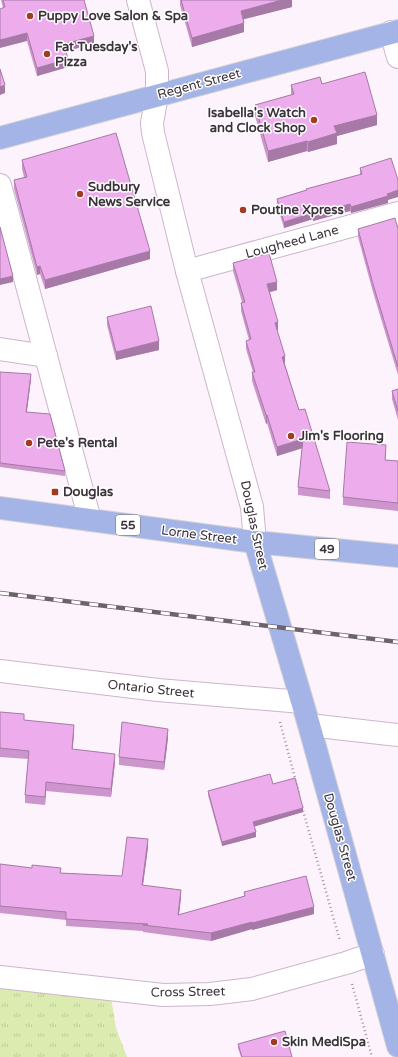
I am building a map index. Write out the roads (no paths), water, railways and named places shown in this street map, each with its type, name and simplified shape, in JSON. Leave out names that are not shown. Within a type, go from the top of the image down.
[{"type":"main road","name":"Regent Street","points":[[0,138],[394,32]]},
{"type":"main road","name":"Lorne Street","points":[[0,508],[255,542],[398,556]]},
{"type":"main road","name":"Douglas Street","points":[[255,542],[309,725],[398,1046]]},
{"type":"street","name":"Douglas Street","points":[[138,0],[157,71],[158,95],[152,123],[153,133],[187,271],[252,507],[255,542]]},
{"type":"street","points":[[394,32],[398,57]]},
{"type":"street","points":[[0,185],[90,520]]},
{"type":"street","name":"Lougheed Lane","points":[[187,271],[398,213]]},
{"type":"street","points":[[0,349],[46,356]]},
{"type":"street","name":"Ontario Street","points":[[0,671],[158,690],[302,702]]},
{"type":"street","points":[[309,725],[398,734]]},
{"type":"street","name":"Cross Street","points":[[0,977],[149,994],[210,994],[252,989],[373,954]]},
{"type":"railway","points":[[0,593],[398,642]]},
{"type":"place","name":"Puppy Love Salon & Spa","points":[[30,16]]},
{"type":"place","name":"Fat Tuesday's Pizza","points":[[47,54]]},
{"type":"place","name":"Isabella's Watch and Clock Shop","points":[[314,120]]},
{"type":"place","name":"Sudbury News Service","points":[[80,194]]},
{"type":"place","name":"Poutine Xpress","points":[[243,210]]},
{"type":"place","name":"Jim's Flooring","points":[[291,436]]},
{"type":"place","name":"Pete's Rental","points":[[29,443]]},
{"type":"place","name":"Douglas","points":[[55,492]]},
{"type":"place","name":"Skin MediSpa","points":[[274,1042]]}]
